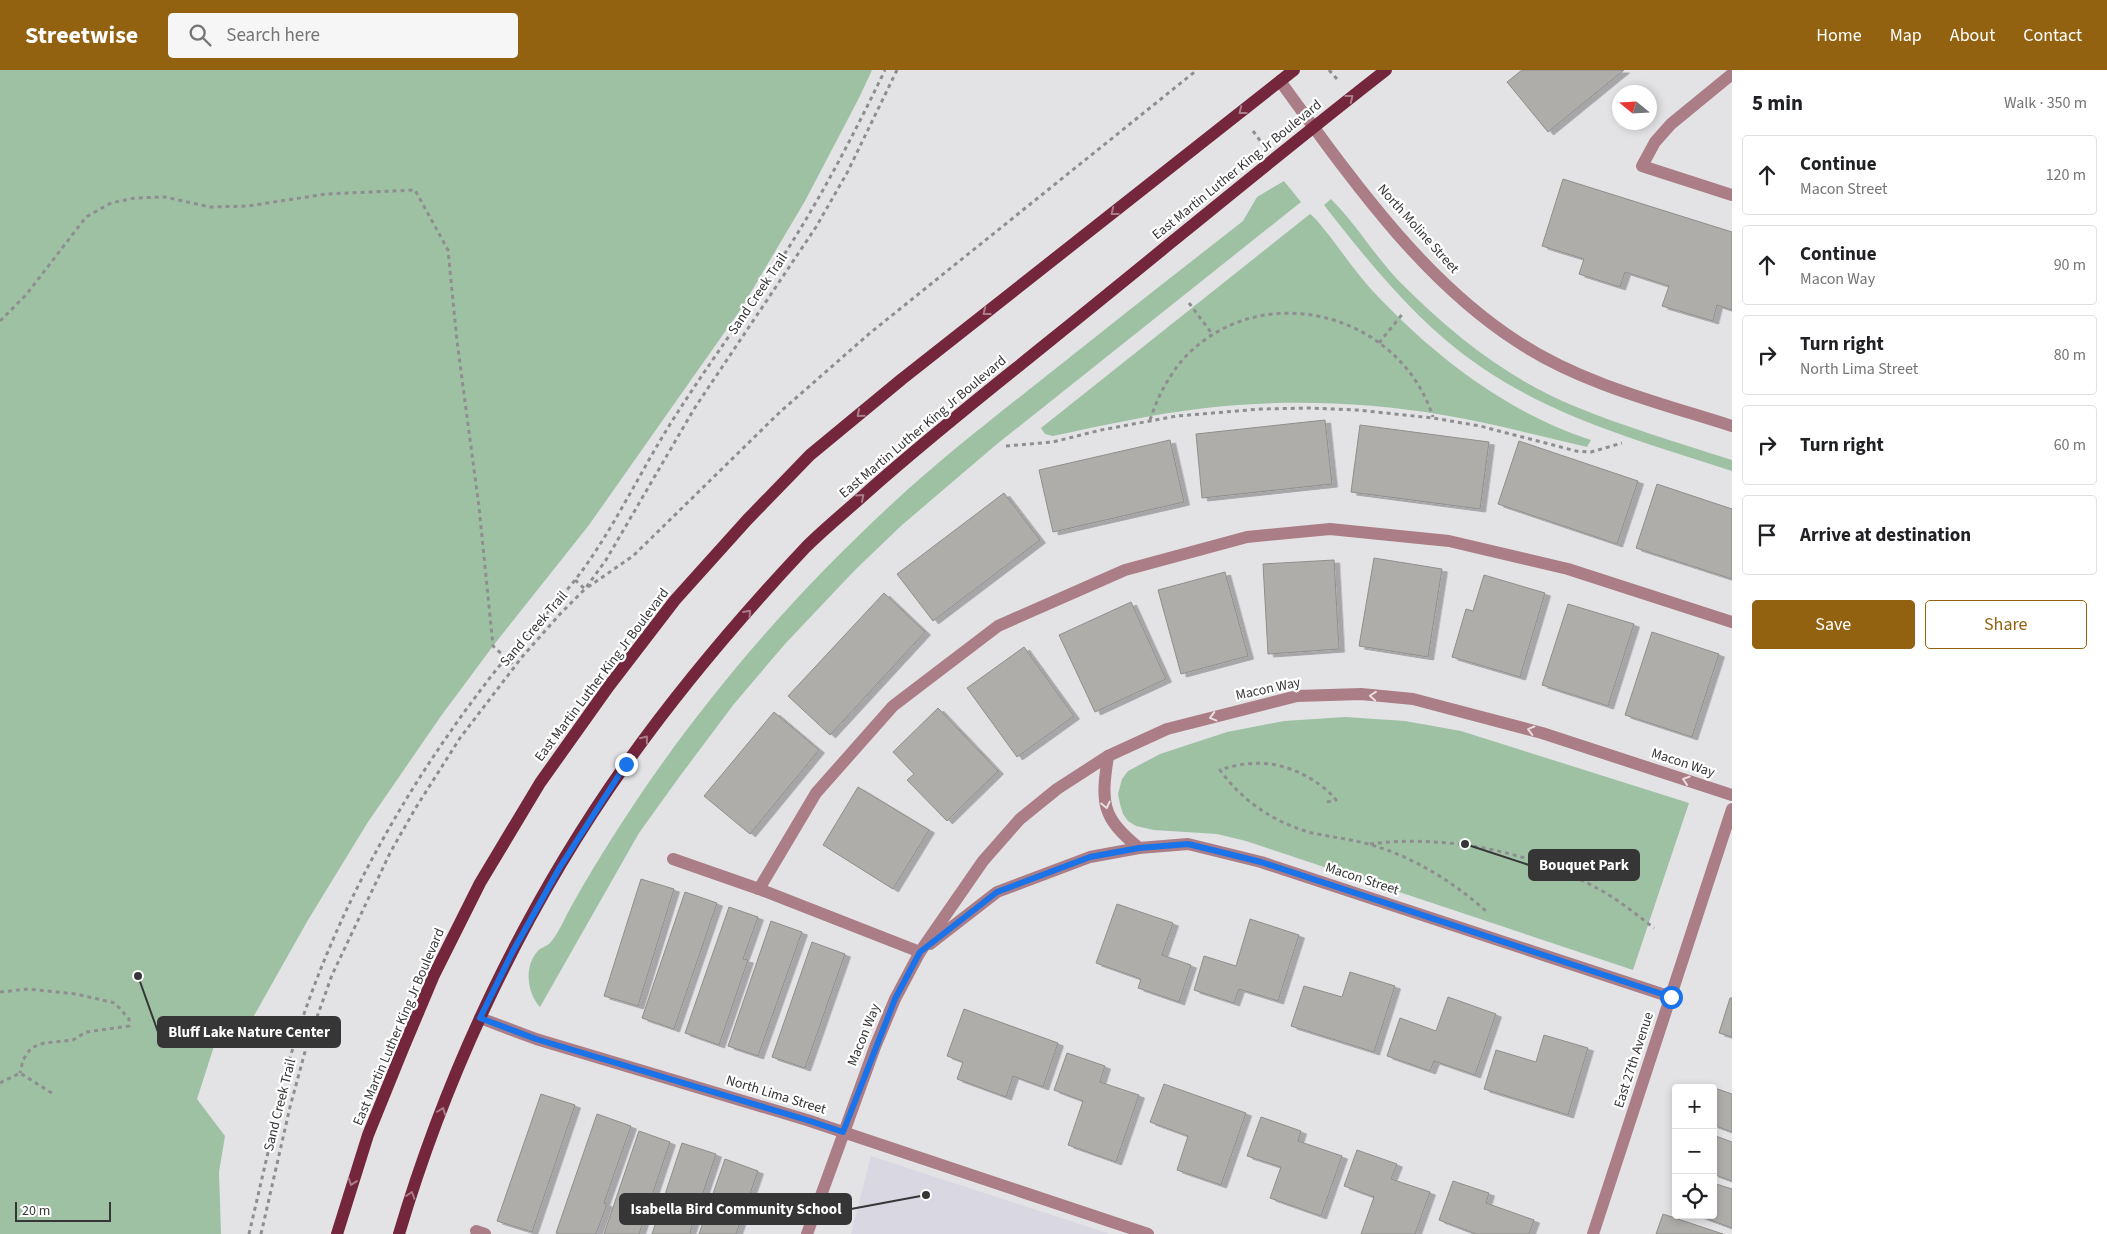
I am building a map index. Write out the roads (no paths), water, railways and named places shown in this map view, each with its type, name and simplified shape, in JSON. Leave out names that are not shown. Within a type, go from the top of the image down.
[{"type":"main road","name":"East Martin Luther King Jr Boulevard","points":[[337,1234],[368,1136],[402,1051],[434,975],[480,883],[540,783],[609,686],[675,600],[747,520],[810,455],[902,378],[1294,70]]},
{"type":"main road","name":"East Martin Luther King Jr Boulevard","points":[[399,1234],[424,1156],[480,1018],[513,951],[560,867],[626,764],[716,648],[809,545],[911,452],[1386,70]]},
{"type":"street","points":[[1732,74],[1671,124],[1655,142],[1642,166],[1732,195]]},
{"type":"street","name":"North Moline Street","points":[[1280,81],[1377,209],[1434,274],[1476,310],[1518,342],[1561,366],[1597,382],[1732,426]]},
{"type":"street","points":[[759,889],[816,793],[893,706],[998,626],[1125,570],[1247,537],[1330,529],[1458,543],[1568,569],[1732,622]]},
{"type":"street","name":"Macon Way","points":[[807,1234],[843,1132],[895,999],[920,952],[983,861],[1020,819],[1058,789],[1108,756],[1167,729],[1297,696],[1361,694],[1413,699],[1542,733],[1732,795]]},
{"type":"street","points":[[1108,756],[1104,794],[1107,812],[1122,834],[1139,848]]},
{"type":"street","name":"East 27th Avenue","points":[[1593,1234],[1732,809]]},
{"type":"street","name":"Macon Street","points":[[1139,848],[1188,844],[1261,862],[1671,997]]},
{"type":"street","name":"Macon Way","points":[[920,952],[997,892],[1090,857],[1139,848]]},
{"type":"street","points":[[673,859],[759,889],[920,952]]},
{"type":"street","name":"North Lima Street","points":[[480,1018],[536,1039],[807,1120],[1148,1234]]},
{"type":"place","name":"Bouquet Park","points":[[1465,844]]},
{"type":"place","name":"Bluff Lake Nature Center","points":[[138,976]]},
{"type":"place","name":"Isabella Bird Community School","points":[[926,1195]]}]
